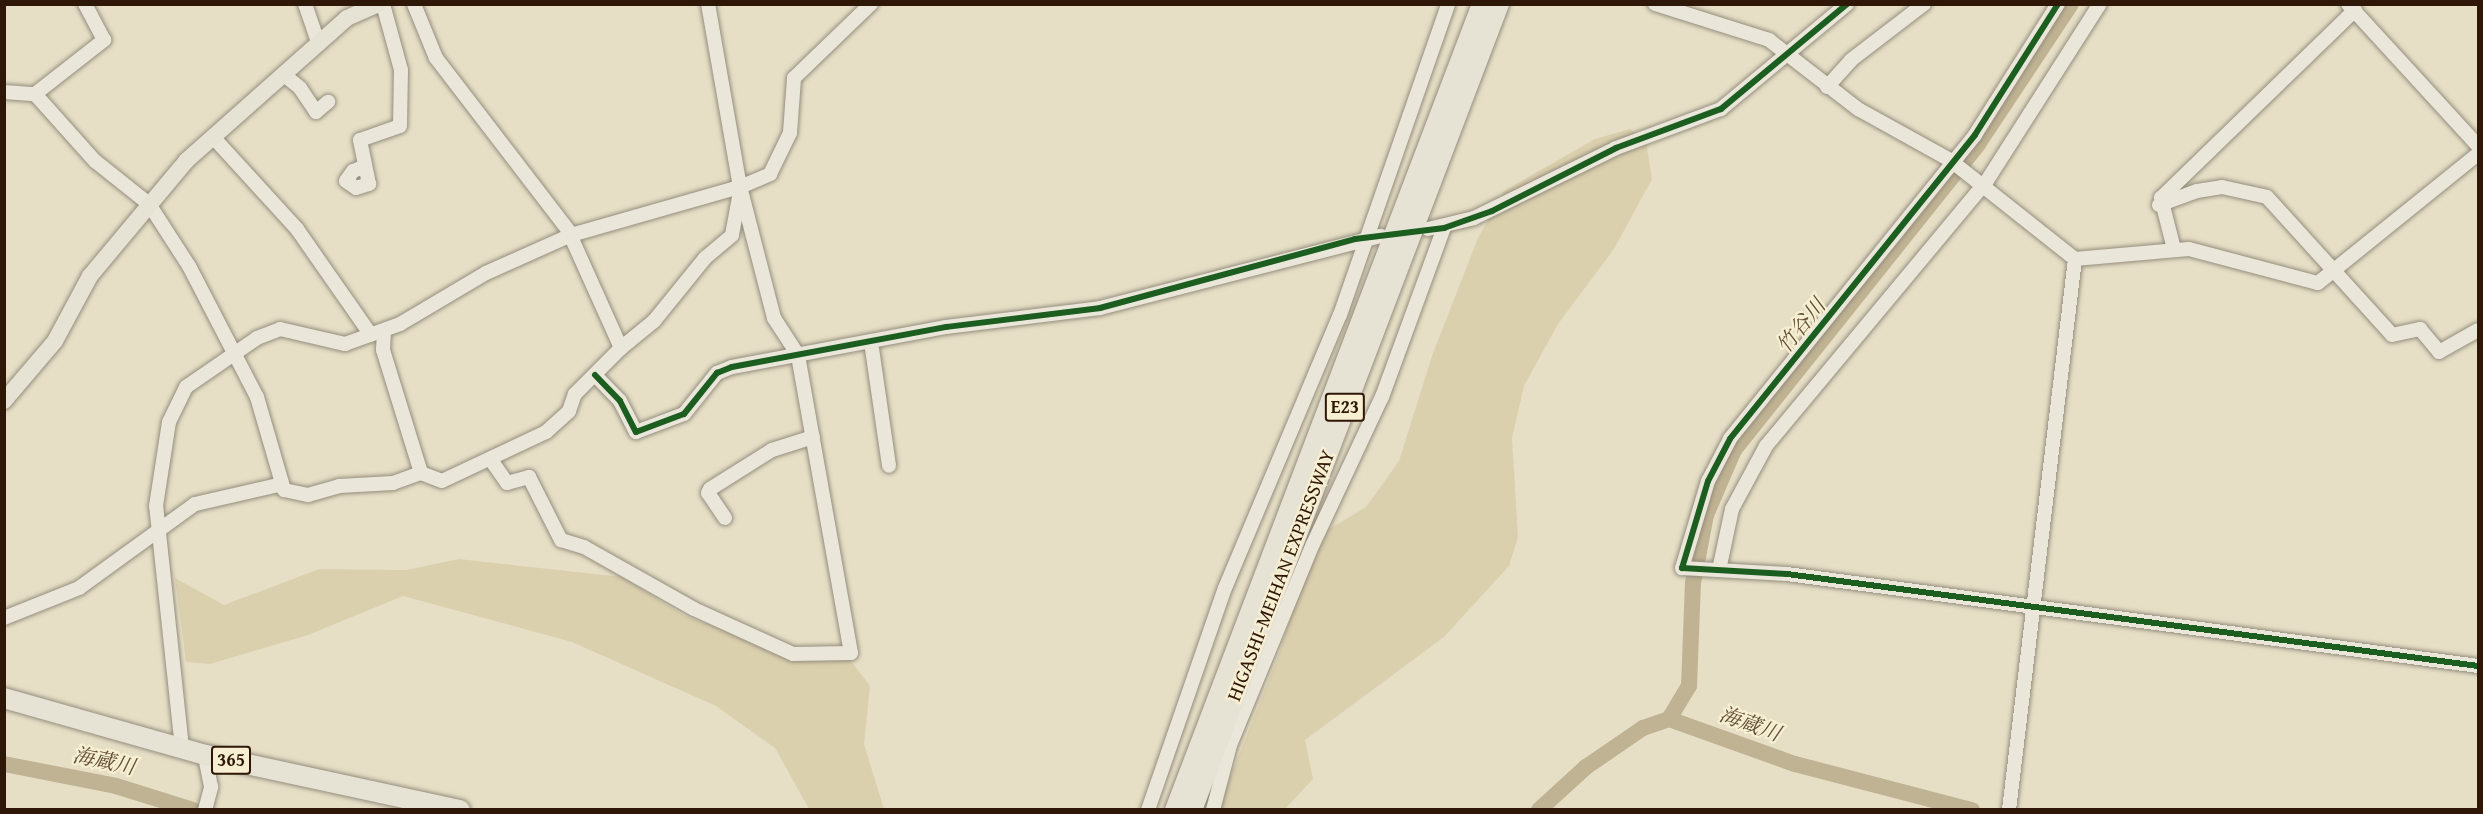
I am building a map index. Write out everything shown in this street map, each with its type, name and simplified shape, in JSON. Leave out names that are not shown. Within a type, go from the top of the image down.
[{"type":"highway","name":"HIGASHI-MEIHAN EXPRESSWAY","points":[[1175,810],[1482,4]]},
{"type":"highway","name":"HIGASHI-MEIHAN EXPRESSWAY","points":[[1192,810],[1499,4]]},
{"type":"highway","name":"365","points":[[4,698],[182,748],[206,758],[460,810]]},
{"type":"main road","points":[[4,401],[55,341],[90,276],[149,204],[213,137],[318,42],[347,18],[378,4]]},
{"type":"street","points":[[4,92],[35,94],[104,40],[85,4]]},
{"type":"street","points":[[305,4],[318,42]]},
{"type":"street","points":[[365,166],[360,140],[400,126],[401,70],[383,4]]},
{"type":"street","points":[[414,4],[436,58],[571,235],[621,348]]},
{"type":"street","points":[[491,460],[507,483],[529,477],[561,540],[584,547],[694,609],[793,654],[851,653],[798,355],[774,318],[740,187],[708,4]]},
{"type":"street","points":[[182,748],[156,534],[165,438],[174,406],[186,387],[233,353],[280,329],[339,344],[378,333],[486,273],[571,235],[740,187],[778,164],[790,133],[794,78],[871,4]]},
{"type":"street","points":[[1148,810],[1225,588],[1374,236],[1448,4]]},
{"type":"street","points":[[1428,229],[1444,228],[1492,211],[1616,148],[1706,117],[1743,92],[1787,52],[1846,4]]},
{"type":"street","points":[[1827,87],[1851,60],[1924,4]]},
{"type":"street","points":[[2058,4],[2004,94],[1952,163],[1730,439],[1691,526],[1685,568],[2032,606],[2478,666]]},
{"type":"street","points":[[1718,570],[1732,509],[1766,446],[1980,186],[2100,4]]},
{"type":"street","points":[[1662,5],[1746,30],[1787,52],[1827,87],[1952,163],[2075,259],[2174,249],[2217,254],[2304,282],[2318,283],[2478,154]]},
{"type":"street","points":[[2174,249],[2159,205],[2161,198],[2352,7],[2478,146]]},
{"type":"street","points":[[283,74],[316,112],[328,102]]},
{"type":"street","points":[[35,94],[95,161],[149,204],[189,266],[266,416],[282,484],[291,494],[308,495],[339,486],[393,483],[421,473],[442,481],[491,460],[546,432],[564,417],[575,394],[621,348],[654,321],[705,258],[732,235],[740,187]]},
{"type":"street","points":[[213,137],[297,229],[378,333],[421,473]]},
{"type":"street","points":[[2159,205],[2197,191],[2222,187],[2266,197],[2392,335],[2420,329],[2439,352],[2478,330]]},
{"type":"street","points":[[1213,810],[1230,745],[1313,544],[1383,397],[1444,228]]},
{"type":"street","points":[[595,375],[620,401],[636,432],[684,414],[717,373],[871,342],[1100,308],[1374,236]]},
{"type":"street","points":[[2009,810],[2075,259]]},
{"type":"street","points":[[871,342],[889,466]]},
{"type":"street","points":[[725,518],[710,489],[772,450],[813,437]]},
{"type":"street","points":[[4,618],[79,588],[201,501],[282,484]]},
{"type":"street","points":[[205,810],[211,787],[206,758]]},
{"type":"shaded area","points":[[1630,129],[1646,142],[1652,179],[1614,249],[1558,324],[1524,386],[1512,438],[1518,537],[1509,566],[1444,637],[1305,740],[1313,779],[1285,809],[1217,810],[1279,654],[1316,537],[1366,507],[1399,461],[1433,353],[1478,238],[1504,191],[1595,139]]},
{"type":"shaded area","points":[[459,559],[622,577],[685,616],[781,651],[844,652],[870,686],[864,744],[884,809],[809,809],[775,748],[716,706],[572,642],[403,596],[308,635],[210,664],[186,662],[175,578],[224,605],[319,569],[406,570]]},
{"type":"waterway","name":"竹谷川","points":[[1669,719],[1689,686],[1693,583],[1706,515],[1734,450],[1978,144],[2071,4]]},
{"type":"waterway","name":"海蔵川","points":[[1539,810],[1586,767],[1643,728],[1669,719],[1795,764],[1972,810]]},
{"type":"waterway","name":"海蔵川","points":[[4,764],[116,786],[193,810]]},
{"type":"cycle path","points":[[595,375],[620,401],[636,432],[684,414],[717,373],[732,367],[946,327],[1100,308],[1355,239],[1444,228],[1492,211],[1616,148],[1721,109],[1847,4]]},
{"type":"cycle path","points":[[2058,4],[1975,135],[1730,439],[1708,481],[1682,568],[1787,574],[2478,666]]}]
